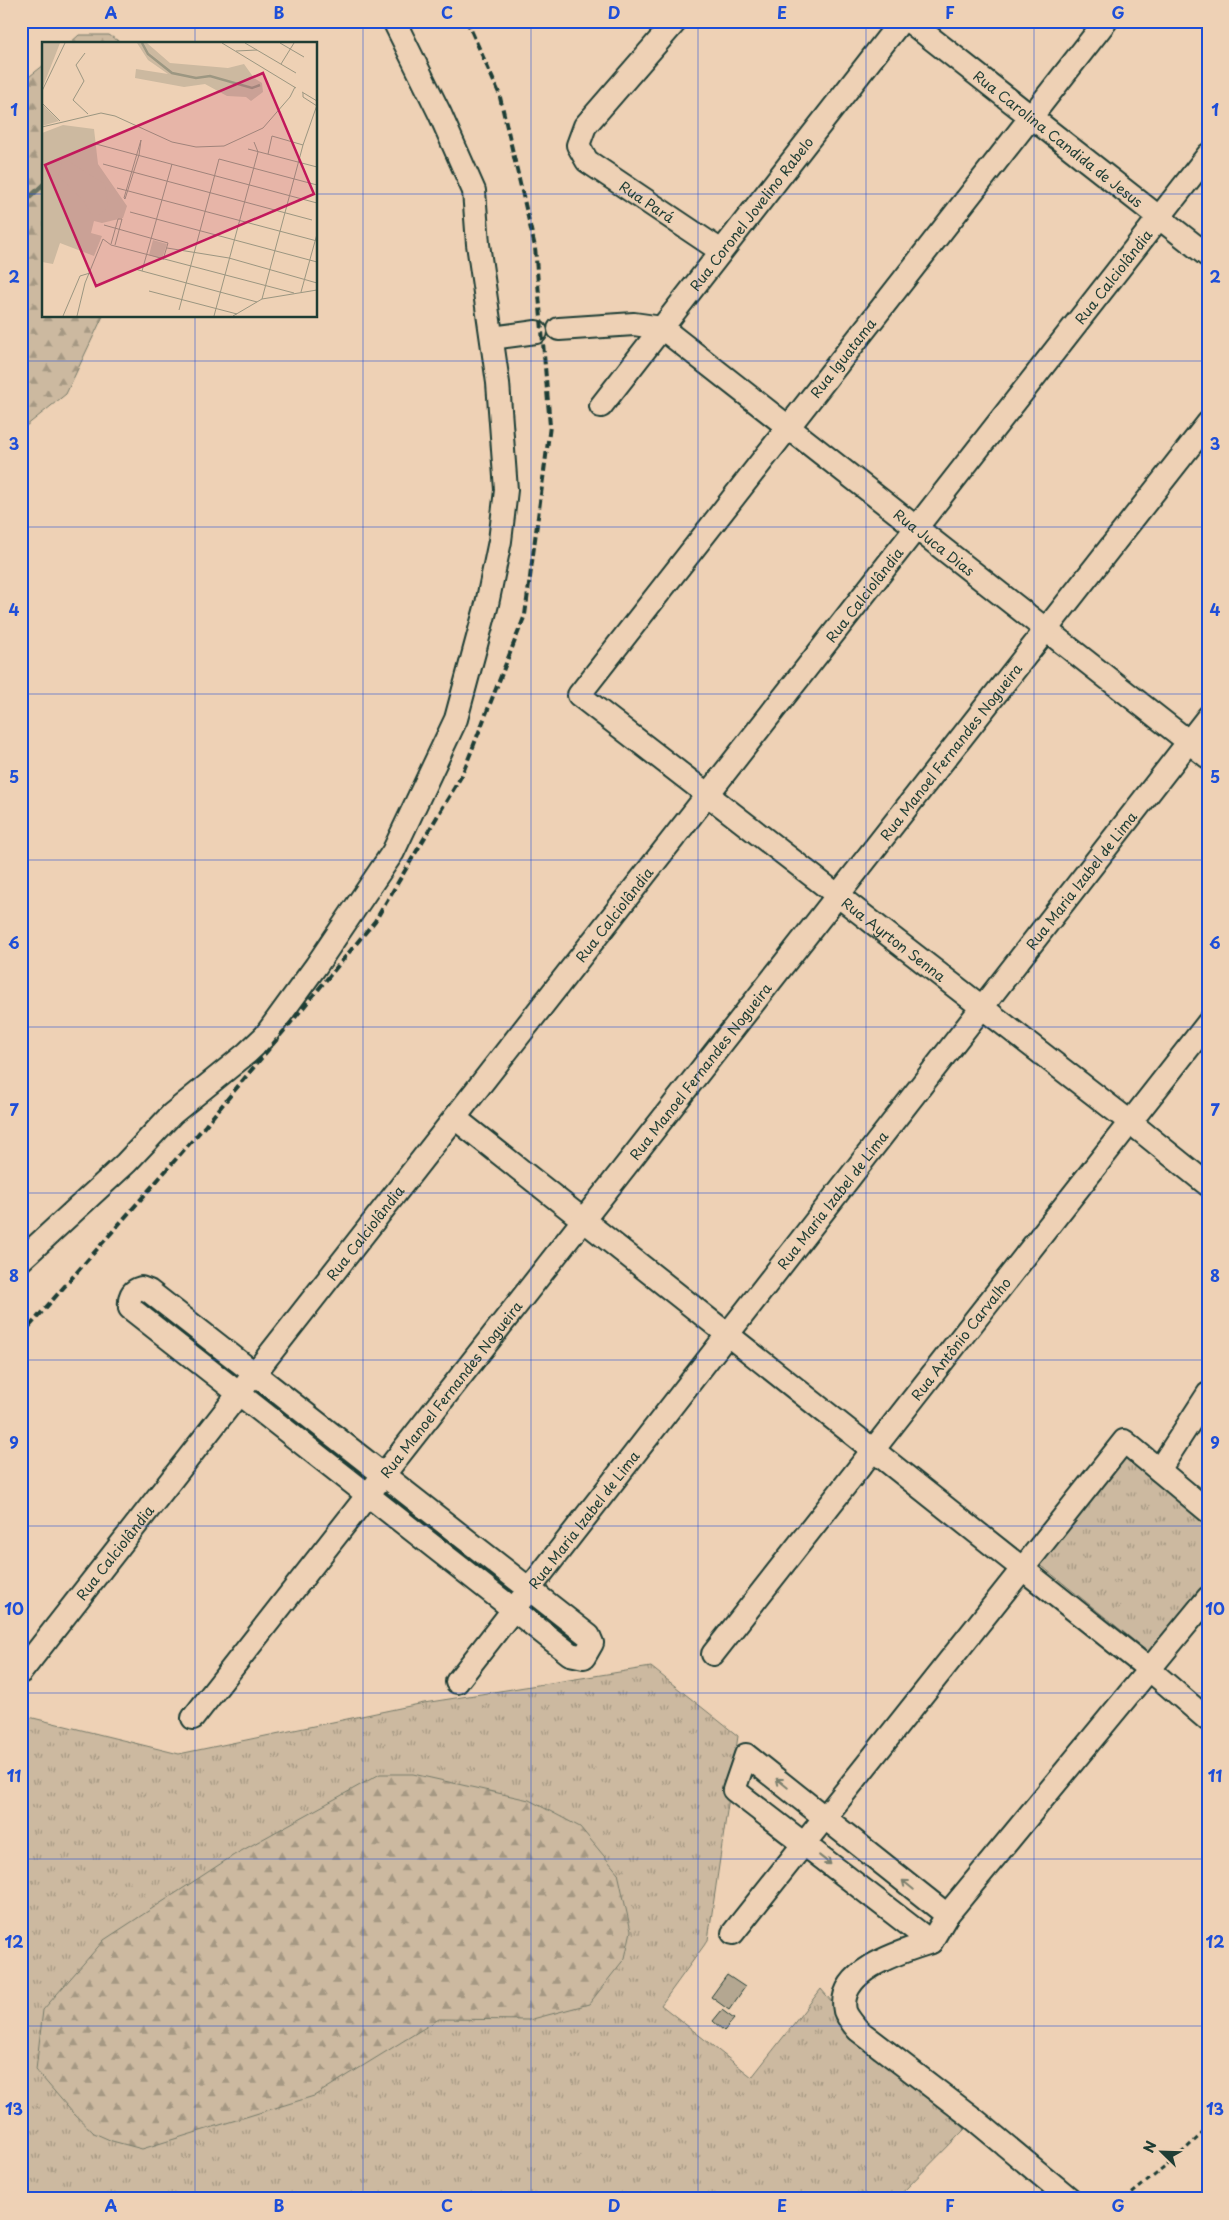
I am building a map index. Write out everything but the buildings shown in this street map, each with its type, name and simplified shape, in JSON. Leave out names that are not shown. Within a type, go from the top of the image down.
[{"type":"street","points":[[21,1260],[126,1163],[172,1114],[248,1053],[265,1036],[316,966],[392,852],[456,719],[487,604],[500,541],[506,490],[492,338],[478,244],[474,191],[440,114],[394,21]]},
{"type":"street","name":"Rua Pará","points":[[676,21],[585,126],[578,145],[587,161],[721,252]]},
{"type":"street","name":"Rua Coronel Jovelino Rabelo","points":[[600,406],[901,21]]},
{"type":"street","name":"Rua Carolina Candida de Jesus","points":[[909,21],[1208,256]]},
{"type":"street","name":"Rua Iguatama","points":[[579,694],[1106,21]]},
{"type":"street","name":"Rua Calciolândia","points":[[21,1672],[1208,155]]},
{"type":"street","points":[[559,329],[634,324],[662,328]]},
{"type":"street","name":"Rua Juca Dias","points":[[662,328],[1208,757]]},
{"type":"street","points":[[492,338],[536,332]]},
{"type":"street","name":"Rua Manoel Fernandes Nogueira","points":[[193,1718],[1208,423]]},
{"type":"street","name":"Rua Ayrton Senna","points":[[579,694],[1130,1122],[1208,1185]]},
{"type":"street","name":"Rua Maria Izabel de Lima","points":[[457,1682],[1208,716]]},
{"type":"street","name":"Rua Antônio Carvalho","points":[[713,1654],[1208,1023]]},
{"type":"street","points":[[455,1118],[1150,1670],[1208,1720]]},
{"type":"street","points":[[141,1288],[150,1292],[255,1372],[589,1636],[592,1644],[584,1657],[570,1654],[130,1308],[131,1295],[135,1290],[141,1288]]},
{"type":"street","points":[[1159,1470],[1208,1394]]},
{"type":"street","points":[[733,1933],[1124,1441],[1208,1511]]},
{"type":"street","points":[[1070,2199],[974,2119],[858,2030],[845,2011],[846,1993],[854,1980],[866,1968],[931,1942],[946,1915],[1208,1598]]},
{"type":"street","points":[[931,1942],[734,1790],[746,1754],[946,1915]]},
{"type":"path","points":[[1125,2199],[1176,2159],[1208,2128]]},
{"type":"green space","points":[[79,35],[109,35],[120,42],[71,42]]},
{"type":"green space","points":[[42,67],[42,318],[102,318],[66,394],[21,430],[21,83]]},
{"type":"green space","points":[[1123,1456],[1208,1524],[1208,1588],[1153,1656],[1038,1563]]},
{"type":"green space","points":[[651,1667],[738,1736],[708,1940],[661,2005],[752,2077],[821,1989],[844,2016],[965,2129],[896,2199],[21,2199],[21,1715],[179,1754],[424,1703]]},
{"type":"green space","points":[[380,1774],[413,1774],[529,1800],[580,1827],[618,1873],[631,1931],[625,1958],[589,2004],[529,2020],[439,2019],[314,2096],[142,2149],[112,2141],[94,2133],[73,2113],[36,2070],[43,2010],[104,1940],[234,1855]]},
{"type":"waterway","points":[[21,209],[42,186]]},
{"type":"railway","points":[[21,1336],[205,1126],[375,921],[462,775],[525,615],[550,426],[535,247],[499,93],[467,21]]}]
